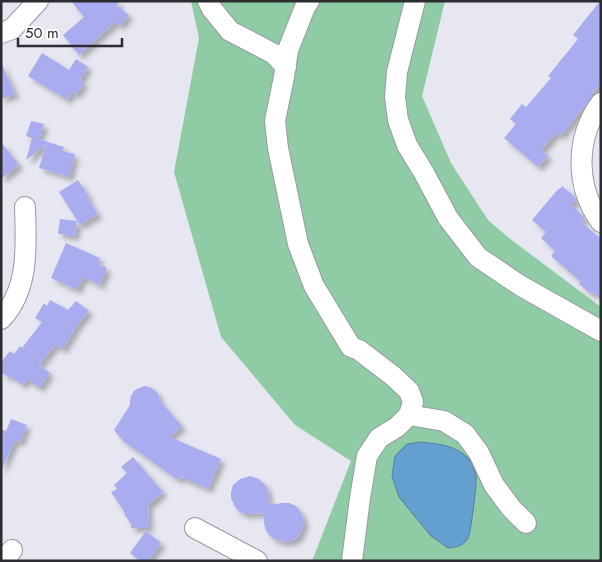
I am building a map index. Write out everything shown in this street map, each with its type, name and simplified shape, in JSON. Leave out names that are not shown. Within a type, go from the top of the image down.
[{"type":"street","points":[[1,32],[12,29],[38,1]]},
{"type":"street","points":[[208,1],[212,9],[230,31],[274,54],[286,67]]},
{"type":"street","points":[[309,1],[288,50],[275,120],[278,148],[298,244],[314,286],[351,346],[394,376],[409,391],[413,402],[409,415],[397,427],[379,438],[367,456],[352,561]]},
{"type":"street","points":[[415,1],[397,72],[395,97],[398,120],[407,145],[448,218],[478,257],[521,286],[601,331]]},
{"type":"street","points":[[598,209],[589,202],[583,183],[581,158],[586,132],[592,115],[601,103]]},
{"type":"street","points":[[1,319],[14,300],[23,275],[26,250],[25,207]]},
{"type":"street","points":[[409,415],[444,421],[465,434],[479,453],[494,485],[511,508],[526,523]]},
{"type":"street","points":[[195,528],[257,561]]},
{"type":"green space","points":[[191,1],[445,1],[422,96],[451,163],[488,220],[601,307],[601,561],[312,561],[351,461],[295,425],[221,337],[174,172],[199,38]]},
{"type":"water","points":[[421,442],[458,450],[468,458],[475,472],[476,488],[469,534],[466,541],[460,546],[448,548],[431,536],[399,497],[392,476],[395,456],[407,444]]},
{"type":"building","points":[[71,1],[119,1],[117,6],[129,15],[120,26],[115,22],[79,55],[63,35],[84,17]]},
{"type":"building","points":[[600,1],[601,83],[562,134],[560,136],[557,132],[541,150],[548,156],[538,167],[504,138],[516,124],[510,119],[522,104],[526,107],[551,78],[548,76],[578,39],[573,35]]},
{"type":"building","points":[[42,53],[69,70],[76,59],[88,67],[80,80],[84,83],[76,95],[72,92],[67,100],[28,76]]},
{"type":"building","points":[[1,62],[15,94],[1,99]]},
{"type":"building","points":[[31,121],[44,124],[39,139],[64,147],[63,151],[75,154],[69,177],[39,168],[46,145],[26,160],[32,138],[26,136]]},
{"type":"building","points":[[1,142],[19,165],[1,179]]},
{"type":"building","points":[[78,180],[98,214],[80,225],[59,192]]},
{"type":"building","points":[[562,186],[575,197],[576,200],[571,205],[585,218],[581,222],[601,239],[601,300],[593,292],[591,294],[579,284],[581,282],[551,256],[555,251],[541,238],[546,232],[532,220]]},
{"type":"building","points":[[60,219],[77,221],[75,236],[58,234]]},
{"type":"building","points":[[66,243],[100,258],[98,264],[107,268],[100,285],[83,277],[77,290],[51,278]]},
{"type":"building","points":[[50,300],[68,310],[76,301],[89,311],[78,324],[63,349],[55,345],[39,365],[50,373],[39,388],[27,379],[22,385],[11,376],[9,378],[1,372],[1,362],[10,351],[14,354],[20,346],[22,348],[42,322],[35,318],[44,303],[47,306]]},
{"type":"building","points":[[144,386],[155,390],[160,401],[182,426],[170,437],[221,459],[208,489],[180,477],[178,480],[123,441],[114,430],[130,405],[131,396],[134,391]]},
{"type":"building","points":[[11,419],[27,425],[20,442],[15,440],[1,471],[1,429],[6,431]]},
{"type":"building","points":[[133,457],[163,492],[148,505],[149,528],[131,528],[125,513],[111,492],[117,489],[114,485],[127,473],[121,467]]},
{"type":"building","points":[[250,476],[259,479],[266,486],[269,505],[289,503],[296,506],[300,511],[304,524],[296,539],[286,542],[276,540],[266,531],[264,513],[246,514],[240,512],[235,507],[231,498],[233,485],[240,479]]},
{"type":"building","points":[[146,531],[161,543],[148,561],[140,561],[130,553]]}]
